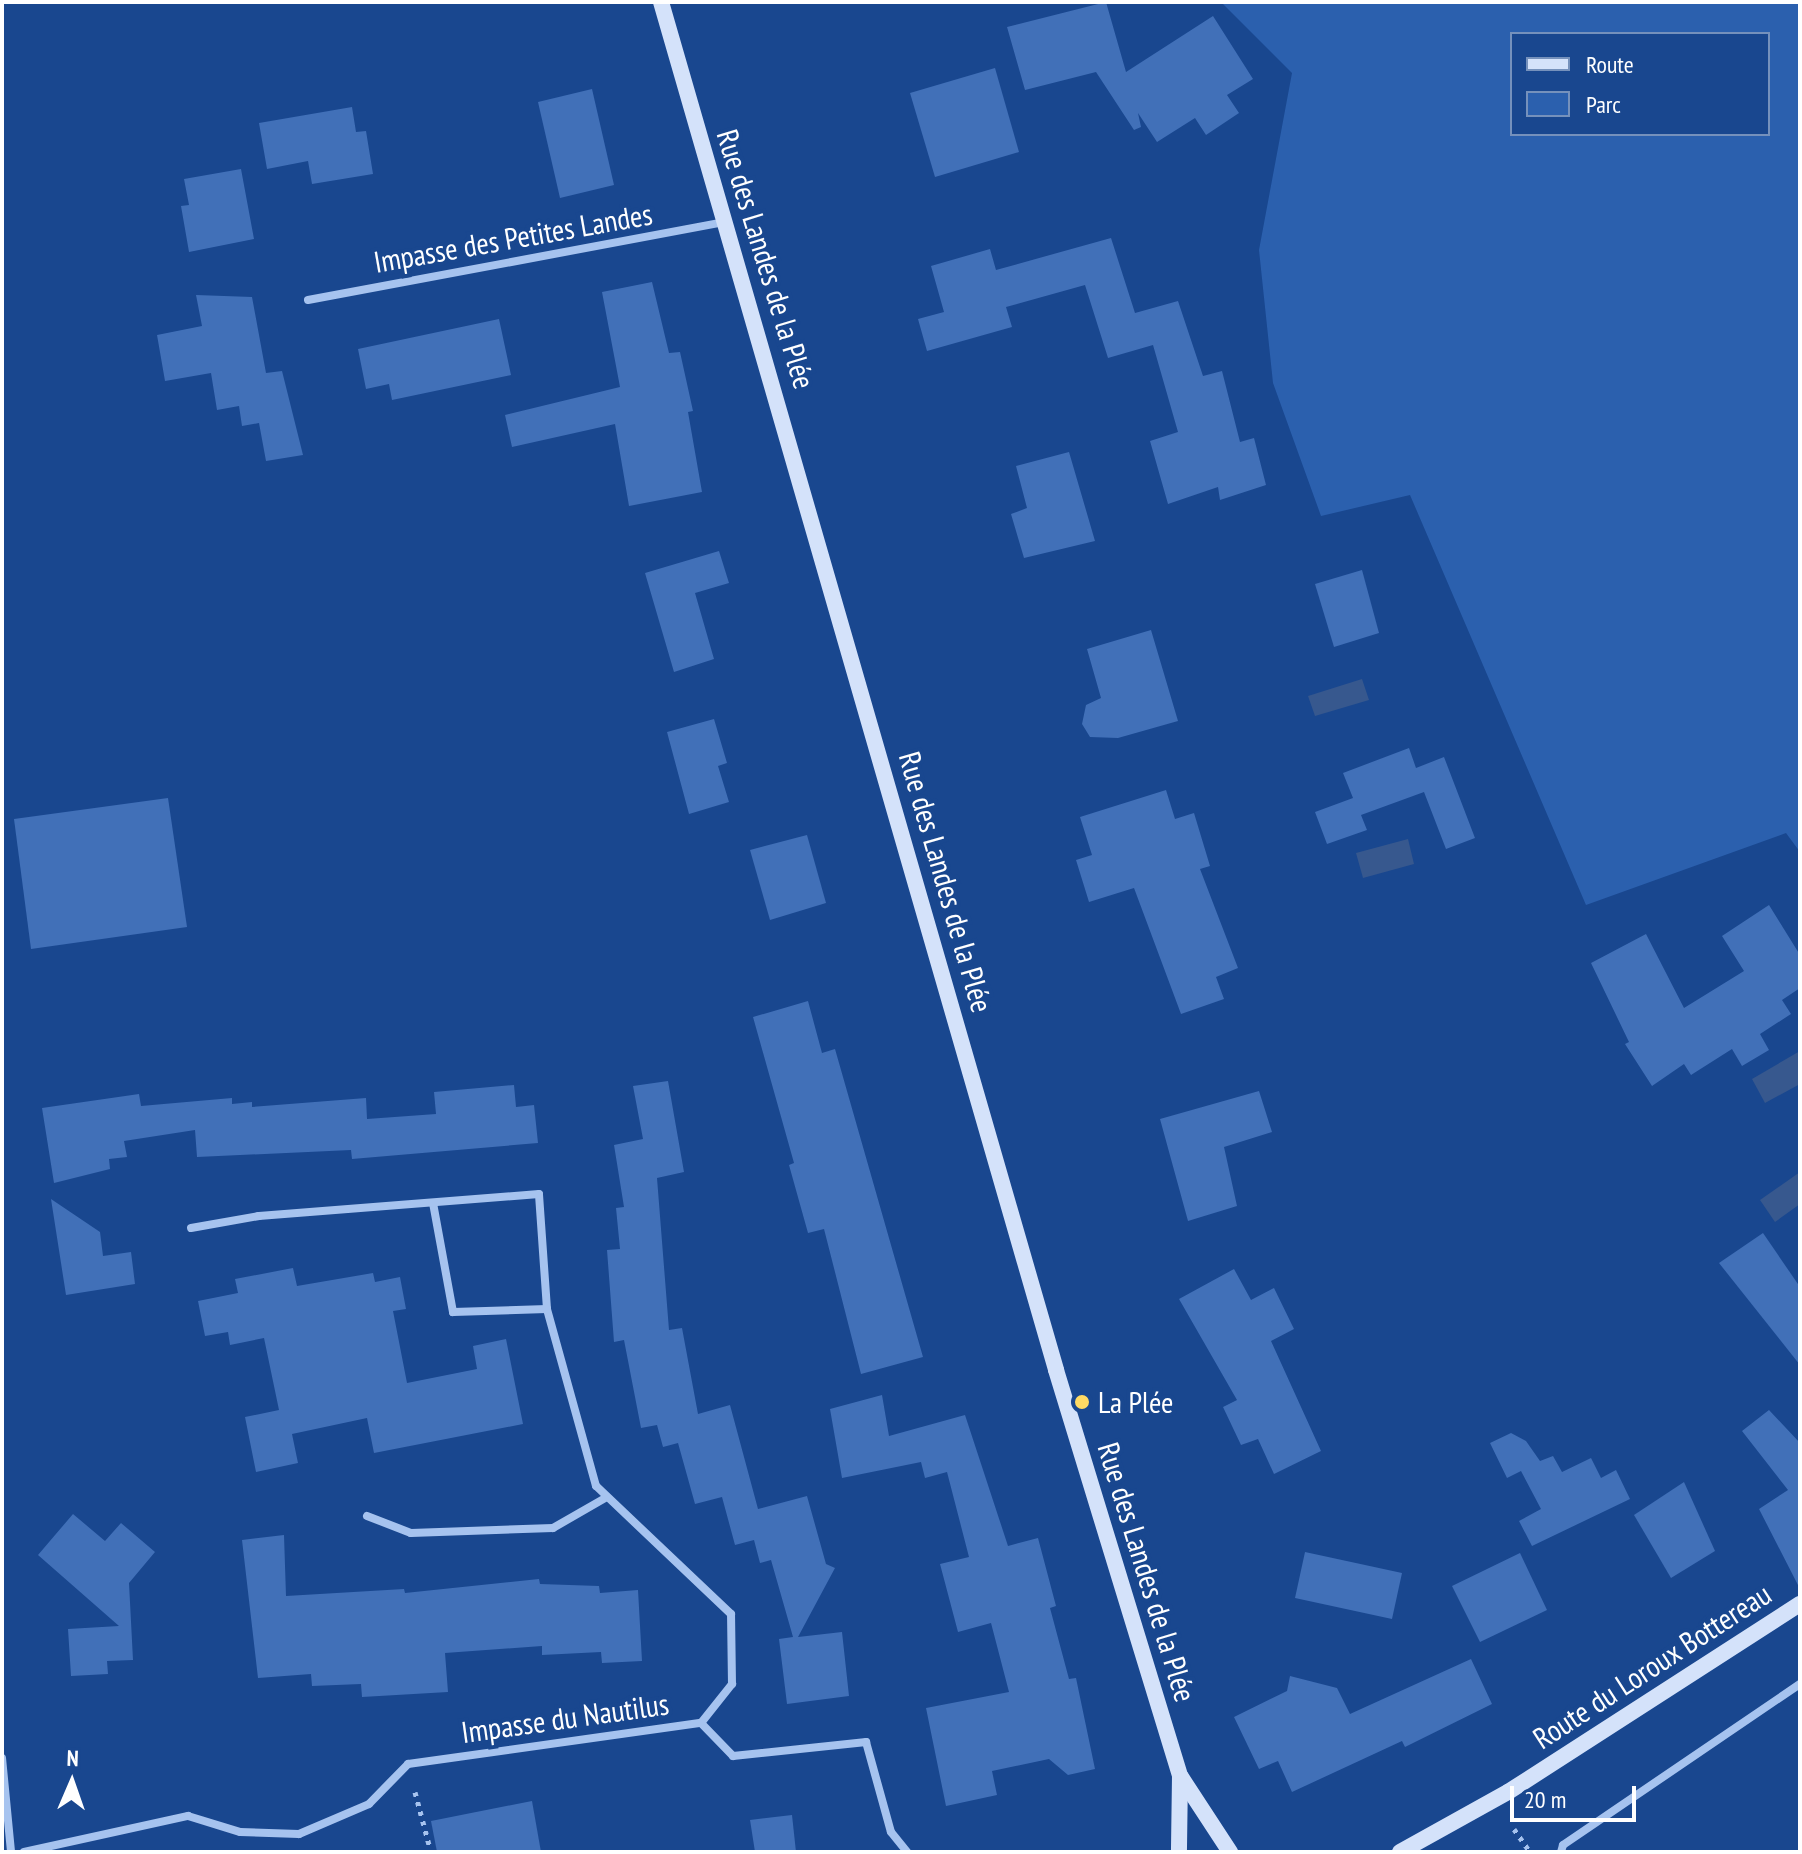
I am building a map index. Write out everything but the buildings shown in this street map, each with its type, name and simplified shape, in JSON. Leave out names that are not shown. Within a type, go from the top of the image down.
[{"type":"street","name":"Rue des Landes de la Plée","points":[[661,2],[1056,1370],[1180,1776],[1230,1852]]},
{"type":"street","name":"Impasse des Petites Landes","points":[[308,300],[726,222]]},
{"type":"street","name":"Impasse du Nautilus","points":[[191,1228],[259,1216],[539,1194],[547,1309],[596,1486],[731,1614],[732,1684],[701,1723],[408,1764]]},
{"type":"street","points":[[433,1203],[453,1312],[547,1309]]},
{"type":"street","points":[[367,1516],[411,1533],[553,1528],[607,1497]]},
{"type":"street","name":"Route du Loroux Bottereau","points":[[1400,1852],[1452,1825],[1800,1604]]},
{"type":"street","points":[[1561,1852],[1563,1845],[1800,1684]]},
{"type":"street","points":[[701,1723],[733,1756],[866,1742],[891,1832],[907,1852]]},
{"type":"street","points":[[2,1758],[11,1852]]},
{"type":"street","points":[[24,1852],[188,1816],[240,1832],[299,1834],[369,1804],[408,1764]]},
{"type":"street","name":"Rue des Landes de la Plée","points":[[1179,1852],[1180,1776]]},
{"type":"street","name":"Route du Loroux Bottereau","points":[[1421,1852],[1452,1825]]},
{"type":"path","points":[[408,1764],[431,1852]]},
{"type":"path","points":[[1514,1829],[1530,1852]]},
{"type":"green space","points":[[1221,2],[1800,2],[1800,852],[1786,833],[1586,905],[1410,495],[1321,516],[1273,383],[1259,250],[1292,73]]},
{"type":"shaded area","points":[[1362,679],[1369,700],[1315,716],[1308,696]]},
{"type":"shaded area","points":[[1408,839],[1414,864],[1363,878],[1356,853]]},
{"type":"shaded area","points":[[1800,1051],[1800,1084],[1765,1103],[1752,1079]]},
{"type":"shaded area","points":[[1800,1172],[1800,1204],[1775,1222],[1760,1200]]},
{"type":"place","name":"La Plée","points":[[1082,1402]]}]
